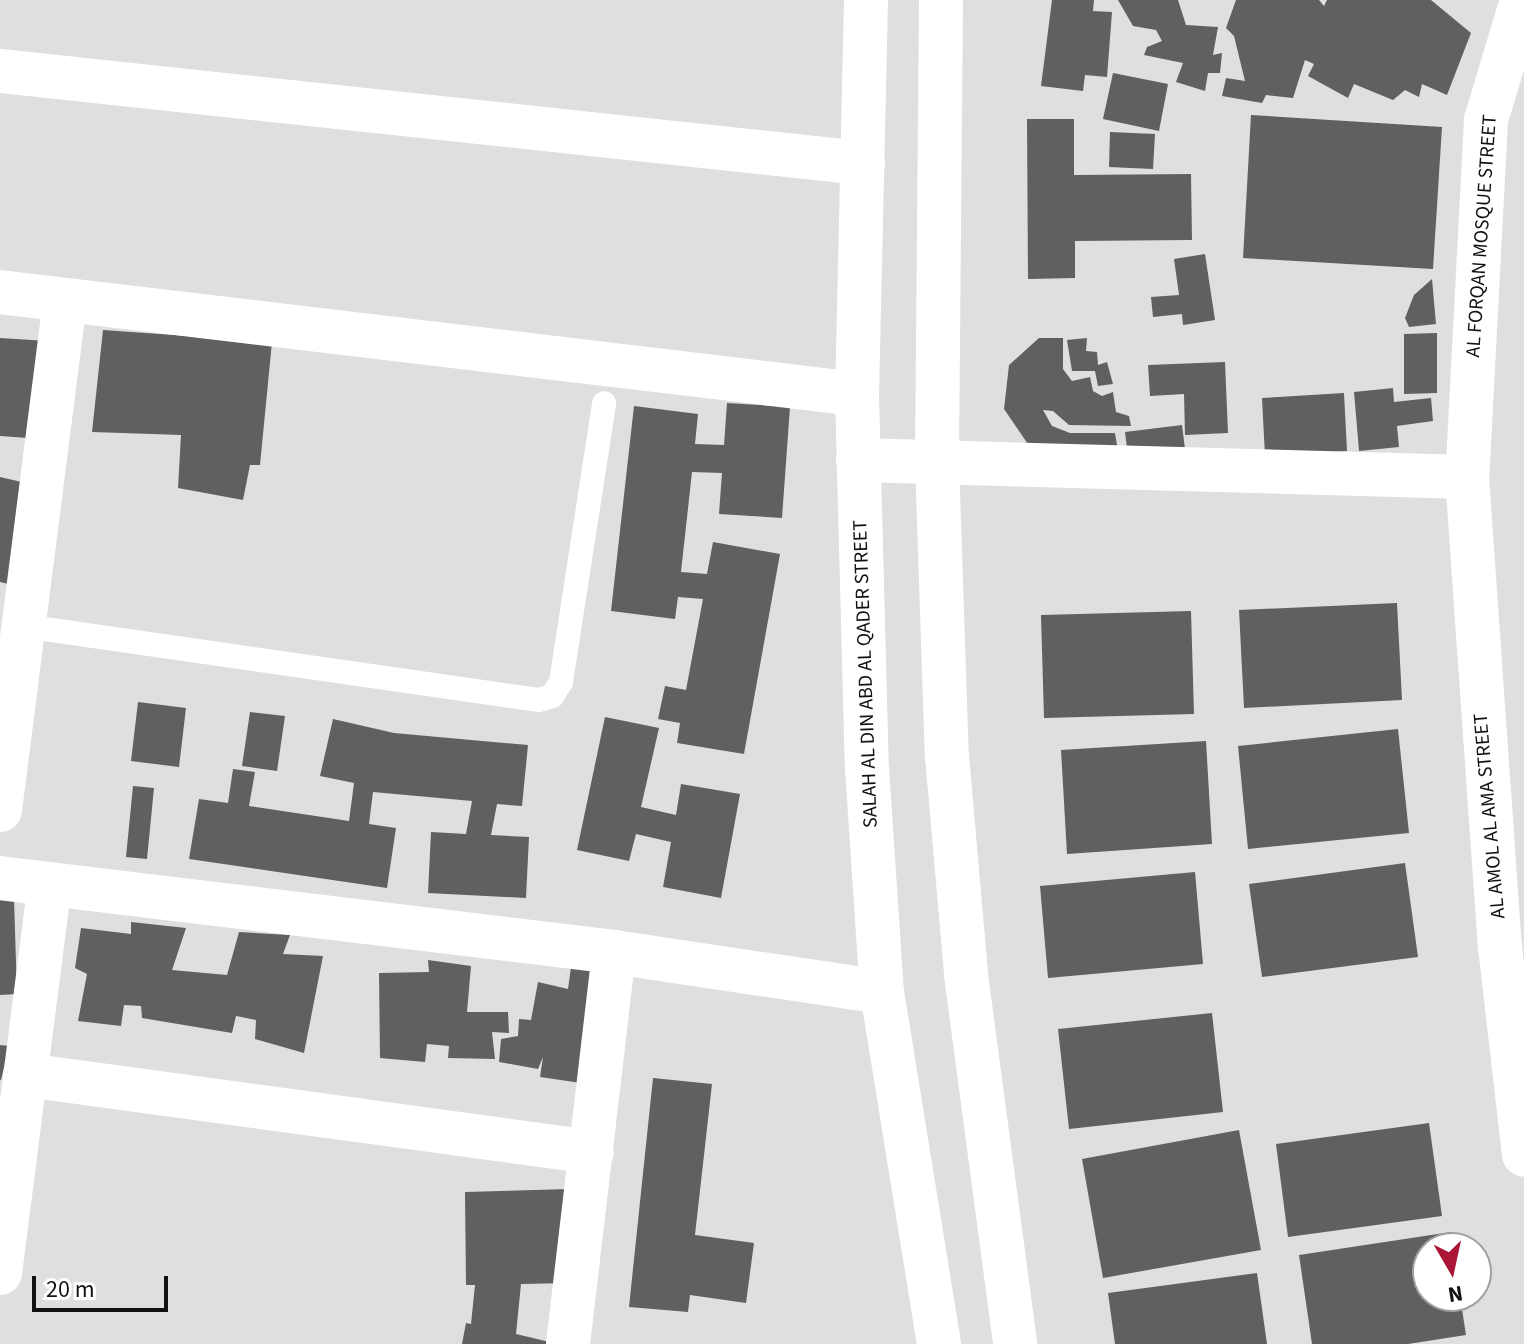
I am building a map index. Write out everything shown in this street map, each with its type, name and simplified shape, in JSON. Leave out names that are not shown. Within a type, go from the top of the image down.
[{"type":"street","name":"SALAH AL DIN ABD AL QADER STREET","points":[[866,0],[857,394],[867,768],[882,992],[939,1344]]},
{"type":"street","points":[[941,0],[937,461],[947,756],[966,975],[1015,1344]]},
{"type":"street","name":"AL FORQAN MOSQUE STREET","points":[[1467,477],[1486,120],[1522,0]]},
{"type":"street","points":[[0,71],[863,163]]},
{"type":"street","points":[[0,292],[857,394]]},
{"type":"street","points":[[0,810],[65,301]]},
{"type":"street","points":[[858,460],[1467,477]]},
{"type":"street","name":"AL AMOL AL AMA STREET","points":[[1467,477],[1495,883],[1524,1155]]},
{"type":"street","points":[[0,878],[614,952],[882,992]]},
{"type":"street","points":[[0,1273],[50,884]]},
{"type":"street","points":[[568,1344],[614,952]]},
{"type":"street","points":[[26,1075],[592,1152]]},
{"type":"lane","points":[[24,626],[539,700],[552,696],[561,682],[604,403]]},
{"type":"building","points":[[1052,0],[1094,0],[1093,11],[1112,12],[1107,77],[1085,75],[1083,91],[1041,86]]},
{"type":"building","points":[[1118,0],[1178,0],[1186,25],[1218,27],[1213,55],[1222,53],[1220,73],[1208,73],[1205,91],[1176,82],[1183,63],[1144,55],[1147,47],[1162,41],[1156,30],[1133,26]]},
{"type":"building","points":[[1236,0],[1319,0],[1324,6],[1327,0],[1431,0],[1471,33],[1447,95],[1422,84],[1419,97],[1405,90],[1393,100],[1354,84],[1348,98],[1308,76],[1314,64],[1305,60],[1293,98],[1266,95],[1262,103],[1222,96],[1226,78],[1245,81],[1234,36],[1226,28]]},
{"type":"building","points":[[1113,73],[1168,84],[1159,131],[1103,119]]},
{"type":"building","points":[[1251,115],[1442,127],[1433,269],[1243,258]]},
{"type":"building","points":[[1027,119],[1074,119],[1074,175],[1191,174],[1192,240],[1075,241],[1075,278],[1028,279]]},
{"type":"building","points":[[1110,132],[1155,134],[1153,169],[1109,167]]},
{"type":"building","points":[[1205,254],[1215,320],[1183,325],[1182,314],[1153,317],[1151,297],[1179,295],[1174,259]]},
{"type":"building","points":[[1432,279],[1436,324],[1409,327],[1405,318],[1414,295]]},
{"type":"building","points":[[103,330],[272,342],[260,465],[250,465],[243,500],[178,488],[181,435],[92,432]]},
{"type":"building","points":[[1437,333],[1437,393],[1404,394],[1404,334]]},
{"type":"building","points":[[0,338],[48,341],[42,439],[0,436]]},
{"type":"building","points":[[1039,338],[1063,338],[1063,369],[1072,381],[1090,377],[1093,391],[1102,396],[1113,392],[1116,412],[1129,416],[1131,426],[1069,425],[1053,411],[1043,410],[1052,426],[1070,433],[1115,433],[1119,457],[1034,453],[1004,409],[1009,365]]},
{"type":"building","points":[[1087,338],[1086,351],[1097,352],[1098,365],[1107,362],[1113,384],[1098,386],[1095,371],[1072,371],[1067,340]]},
{"type":"building","points":[[1225,362],[1228,433],[1185,435],[1184,394],[1150,396],[1148,365]]},
{"type":"building","points":[[1393,388],[1394,402],[1431,398],[1433,421],[1397,426],[1399,447],[1359,451],[1354,392]]},
{"type":"building","points":[[1344,393],[1347,451],[1265,456],[1262,398]]},
{"type":"building","points":[[727,403],[790,407],[782,518],[719,514],[722,473],[692,472],[681,572],[707,574],[713,542],[780,554],[744,754],[677,743],[680,723],[658,719],[665,686],[686,690],[703,599],[678,597],[675,619],[611,611],[634,406],[698,414],[695,444],[724,445]]},
{"type":"building","points":[[1182,425],[1185,449],[1128,456],[1125,432]]},
{"type":"building","points":[[0,477],[39,486],[17,586],[0,582]]},
{"type":"building","points":[[1397,603],[1402,700],[1244,708],[1239,610]]},
{"type":"building","points":[[1191,611],[1194,714],[1044,718],[1041,615]]},
{"type":"building","points":[[138,702],[186,708],[179,767],[131,761]]},
{"type":"building","points":[[250,712],[285,716],[277,771],[242,766]]},
{"type":"building","points":[[605,717],[659,728],[641,807],[676,815],[681,784],[740,794],[721,898],[663,887],[671,842],[636,834],[629,861],[577,850]]},
{"type":"building","points":[[333,719],[394,733],[528,745],[522,806],[497,804],[491,835],[529,837],[526,898],[428,893],[431,832],[466,834],[472,801],[373,792],[369,824],[396,828],[387,888],[189,859],[199,799],[228,803],[233,769],[255,772],[249,806],[349,821],[354,783],[320,776]]},
{"type":"building","points":[[1398,729],[1409,833],[1248,849],[1238,746]]},
{"type":"building","points":[[1206,741],[1212,844],[1067,854],[1061,750]]},
{"type":"building","points":[[133,786],[154,788],[147,859],[126,857]]},
{"type":"building","points":[[1405,863],[1418,957],[1262,977],[1249,884]]},
{"type":"building","points":[[1195,872],[1203,964],[1048,978],[1040,886]]},
{"type":"building","points":[[14,899],[17,994],[0,995],[0,900]]},
{"type":"building","points":[[131,922],[186,928],[172,970],[227,975],[239,932],[290,935],[283,954],[323,956],[304,1053],[255,1039],[256,1020],[236,1016],[232,1033],[142,1018],[141,1006],[124,1005],[121,1026],[78,1021],[87,974],[75,968],[81,928],[131,934]]},
{"type":"building","points":[[573,953],[608,961],[588,1084],[540,1077],[543,1057],[538,1069],[499,1062],[501,1039],[518,1036],[519,1019],[531,1020],[538,982],[568,989]]},
{"type":"building","points":[[428,960],[471,966],[467,1012],[508,1012],[509,1033],[492,1032],[495,1059],[448,1058],[449,1046],[427,1044],[425,1062],[380,1058],[379,973],[429,972]]},
{"type":"building","points":[[1212,1013],[1223,1112],[1069,1129],[1058,1029]]},
{"type":"building","points":[[0,1045],[9,1046],[1,1080],[0,1080]]},
{"type":"building","points":[[653,1078],[712,1084],[695,1235],[754,1243],[746,1303],[690,1295],[688,1312],[629,1307]]},
{"type":"building","points":[[1429,1123],[1442,1216],[1288,1237],[1276,1144]]},
{"type":"building","points":[[1239,1130],[1261,1250],[1103,1278],[1082,1159]]},
{"type":"building","points":[[569,1189],[571,1283],[521,1284],[516,1334],[558,1344],[462,1344],[466,1323],[471,1324],[475,1285],[466,1285],[465,1192]]},
{"type":"building","points":[[1412,1238],[1412,1312],[1462,1312],[1466,1335],[1408,1344],[1312,1344],[1299,1255]]},
{"type":"building","points":[[1257,1273],[1267,1344],[1115,1344],[1108,1293]]}]
